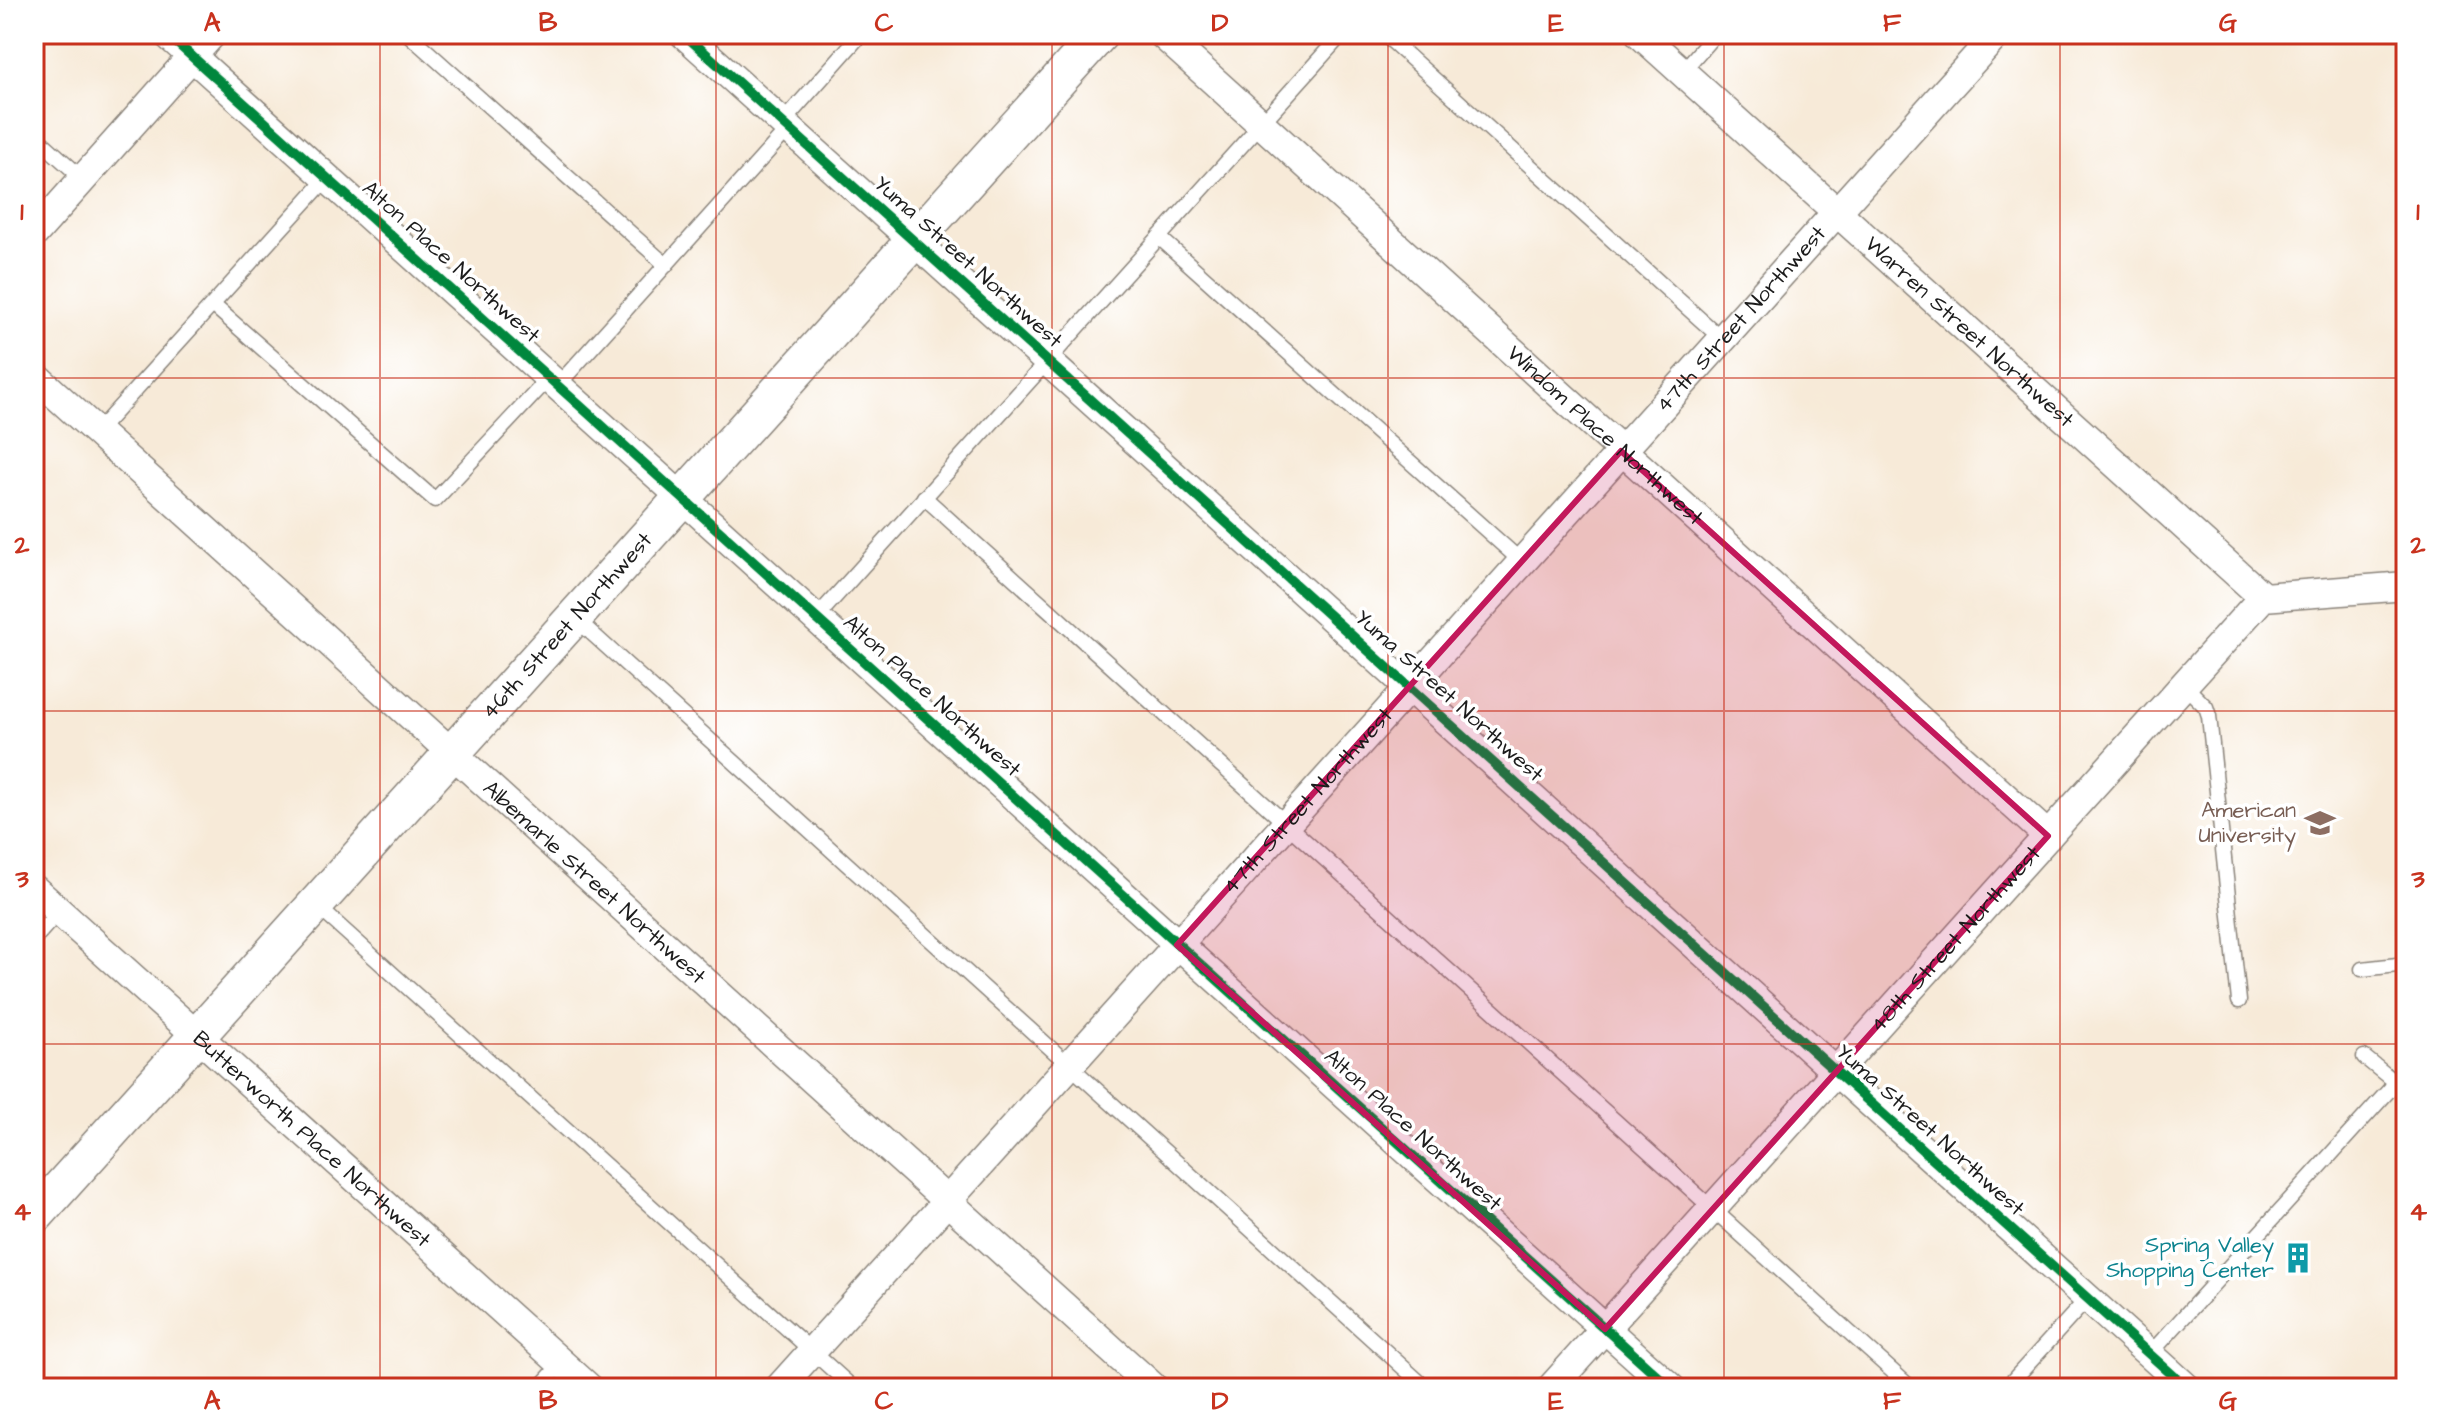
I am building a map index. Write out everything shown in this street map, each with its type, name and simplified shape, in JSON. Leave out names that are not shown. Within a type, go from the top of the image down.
[{"type":"street","name":"Alton Place Northwest","points":[[167,34],[1671,1388]]},
{"type":"street","points":[[34,234],[212,34]]},
{"type":"street","name":"Yuma Street Northwest","points":[[684,34],[2187,1388]]},
{"type":"street","name":"46th Street Northwest","points":[[34,1217],[1100,34]]},
{"type":"street","name":"Windom Place Northwest","points":[[1162,34],[2048,836]]},
{"type":"street","name":"Warren Street Northwest","points":[[1640,34],[2263,597]]},
{"type":"street","name":"47th Street Northwest","points":[[779,1388],[1997,34]]},
{"type":"street","name":"Albemarle Street Northwest","points":[[34,375],[1154,1388]]},
{"type":"street","points":[[2263,597],[2406,586]]},
{"type":"street","name":"48th Street Northwest","points":[[1551,1388],[2263,597]]},
{"type":"street","name":"Butterworth Place Northwest","points":[[34,889],[589,1388]]},
{"type":"lane","points":[[408,34],[666,265]]},
{"type":"lane","points":[[213,305],[435,500],[666,265],[861,34]]},
{"type":"lane","points":[[816,618],[1342,34]]},
{"type":"lane","points":[[1384,34],[1722,339]]},
{"type":"lane","points":[[1682,72],[1715,34]]},
{"type":"lane","points":[[34,135],[83,179]]},
{"type":"lane","points":[[97,432],[327,178]]},
{"type":"lane","points":[[1159,237],[1522,562]]},
{"type":"lane","points":[[924,497],[1911,1388]]},
{"type":"lane","points":[[574,617],[1426,1388]]},
{"type":"lane","points":[[2184,685],[2206,707],[2209,716],[2239,1001]]},
{"type":"lane","points":[[315,905],[853,1388]]},
{"type":"lane","points":[[34,939],[59,911]]},
{"type":"lane","points":[[2362,969],[2406,964]]},
{"type":"lane","points":[[2150,1354],[2354,1119],[2401,1080],[2364,1057]]},
{"type":"lane","points":[[2006,1388],[2088,1298]]},
{"type":"lane","points":[[539,1388],[561,1364]]},
{"type":"path","points":[[2404,617],[2406,630]]},
{"type":"highlighted area","points":[[1621,451],[2048,836],[1605,1329],[1177,945]]},
{"type":"cycle path","points":[[167,34],[1671,1388]]},
{"type":"cycle path","points":[[684,34],[2187,1388]]},
{"type":"place","name":"American University","points":[[2320,823]]},
{"type":"place","name":"Spring Valley Shopping Center","points":[[2298,1258]]}]
